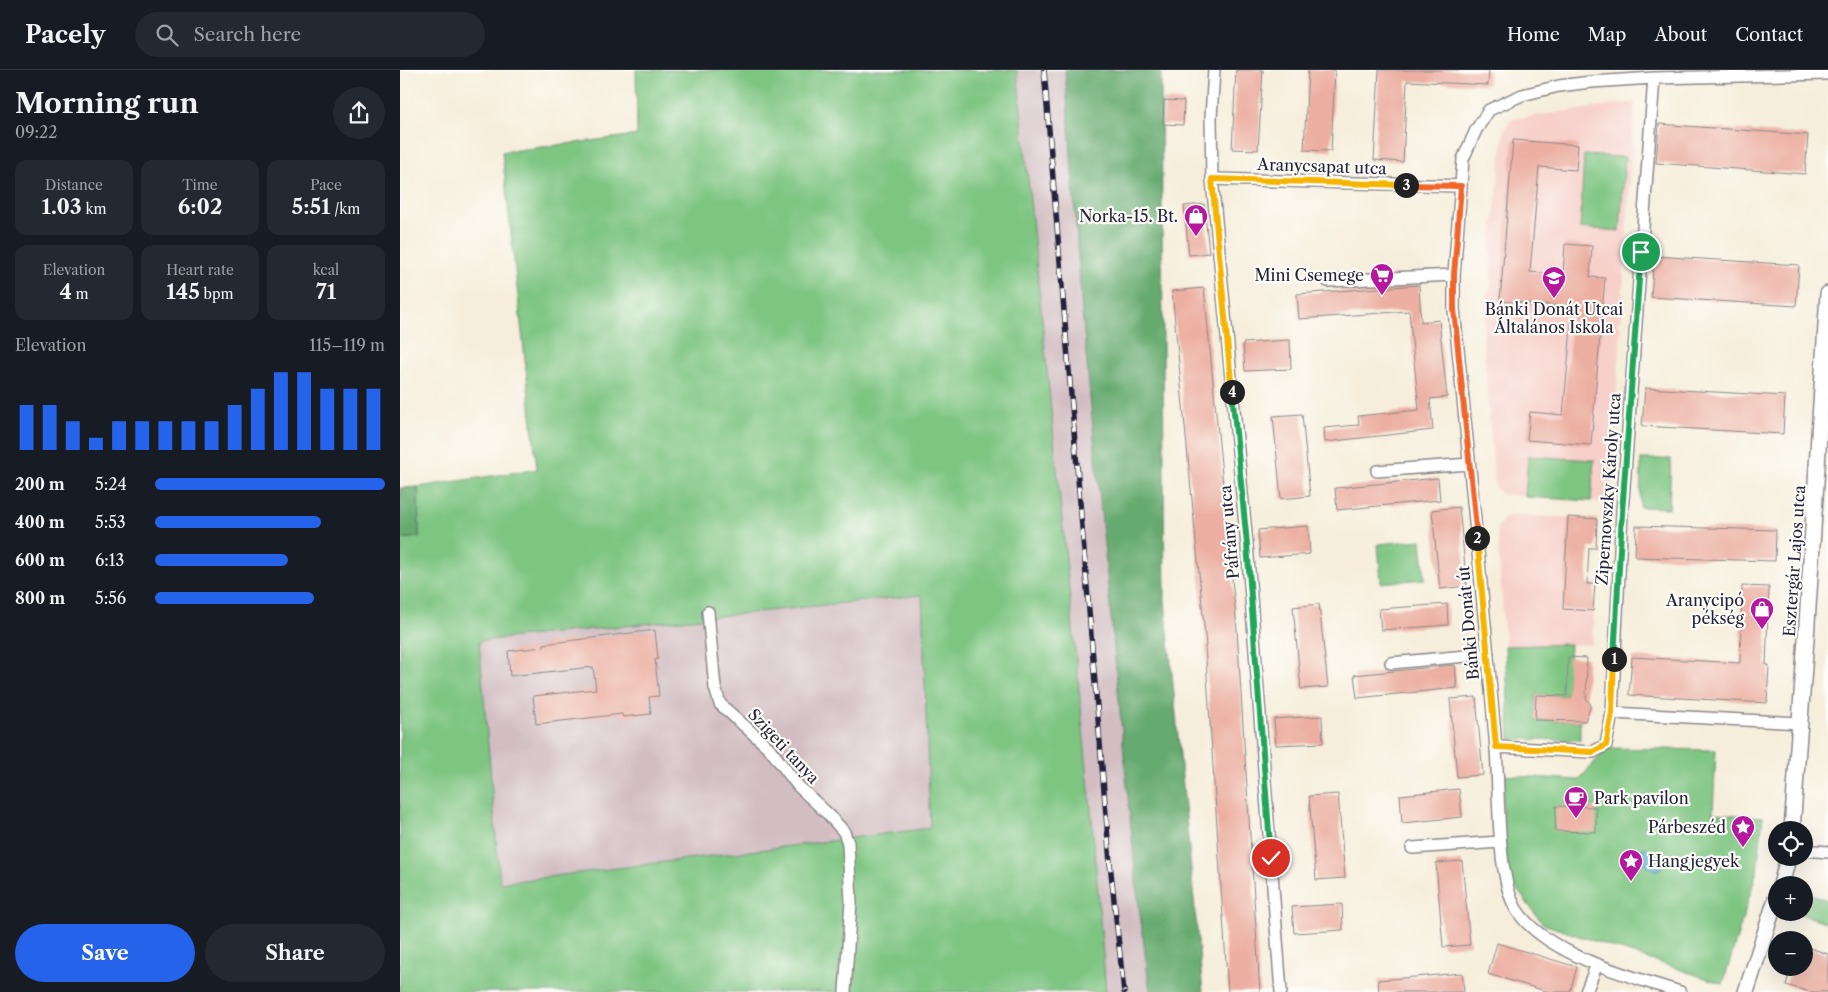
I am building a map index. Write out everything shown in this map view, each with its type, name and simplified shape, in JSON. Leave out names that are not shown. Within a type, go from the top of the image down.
[{"type":"street","name":"Páfrány utca","points":[[1214,70],[1211,117],[1212,179],[1247,544],[1281,992]]},
{"type":"street","points":[[1591,82],[1592,70]]},
{"type":"street","name":"Bánki Donát út","points":[[1680,992],[1597,964],[1555,945],[1532,929],[1516,909],[1507,889],[1500,842],[1496,747],[1488,654],[1454,309],[1454,275],[1463,159],[1476,130],[1489,110],[1522,95],[1559,86],[1654,78],[1828,74]]},
{"type":"street","name":"Zipernovszky Károly utca","points":[[1496,747],[1593,752],[1606,745],[1612,713],[1622,513],[1654,78]]},
{"type":"street","name":"Aranycsapat utca","points":[[1212,179],[1461,186]]},
{"type":"street","points":[[1328,281],[1454,275]]},
{"type":"street","name":"Esztergár Lajos utca","points":[[1793,821],[1828,294]]},
{"type":"street","points":[[1378,471],[1469,464]]},
{"type":"street","name":"Szigeti tanya","points":[[708,612],[715,688],[720,704],[769,748],[798,786],[829,815],[846,836],[851,902],[845,992]]},
{"type":"street","points":[[1391,663],[1488,654]]},
{"type":"street","points":[[1612,713],[1800,723]]},
{"type":"street","points":[[1412,848],[1500,842]]},
{"type":"street","points":[[1813,851],[1828,852]]},
{"type":"street","points":[[1746,992],[1769,921]]},
{"type":"street","points":[[1586,992],[1597,964]]},
{"type":"shaded area","points":[[1017,70],[1065,70],[1082,312],[1137,891],[1150,992],[1106,992],[1091,809]]},
{"type":"shaded area","name":"Bánki Donát Utcai Általános Iskola","points":[[1635,102],[1622,302],[1618,308],[1622,309],[1621,321],[1617,321],[1621,328],[1610,492],[1601,502],[1501,494],[1495,487],[1483,342],[1486,296],[1491,286],[1492,264],[1490,255],[1504,129],[1512,119]]},
{"type":"shaded area","points":[[1516,515],[1597,519],[1596,548],[1589,548],[1587,584],[1595,584],[1592,644],[1505,646],[1497,528],[1506,517]]},
{"type":"shaded area","points":[[922,595],[930,828],[500,883],[479,641]]},
{"type":"green space","points":[[636,70],[1017,70],[1091,809],[1106,992],[400,992],[400,539],[419,537],[418,487],[537,469],[502,152],[637,135]],"holes":[[[922,595],[930,828],[500,883],[479,641]]]},
{"type":"green space","points":[[1065,70],[1161,70],[1165,601],[1203,992],[1150,992],[1137,891],[1082,312]]},
{"type":"green space","points":[[1584,155],[1625,157],[1620,231],[1580,228]]},
{"type":"green space","points":[[1528,456],[1594,460],[1591,501],[1525,497]]},
{"type":"green space","points":[[1641,459],[1671,459],[1669,508],[1640,507]]},
{"type":"green space","points":[[418,487],[419,537],[400,539],[400,488]]},
{"type":"green space","points":[[1421,540],[1425,579],[1381,583],[1378,544]]},
{"type":"green space","points":[[1570,644],[1567,696],[1536,695],[1535,720],[1580,721],[1580,740],[1510,739],[1505,646]]},
{"type":"green space","points":[[1607,748],[1716,750],[1713,813],[1763,817],[1757,871],[1723,984],[1543,924],[1509,879],[1504,845],[1502,775],[1579,780]]},
{"type":"green space","points":[[1813,896],[1828,900],[1828,923],[1813,918]]},
{"type":"water","points":[[1644,847],[1662,860],[1662,868],[1655,871],[1639,860],[1637,851]]},
{"type":"building","points":[[1236,70],[1263,70],[1258,150],[1232,149]]},
{"type":"building","points":[[1308,70],[1335,70],[1331,151],[1304,150]]},
{"type":"building","points":[[1379,70],[1489,70],[1488,85],[1407,81],[1403,162],[1374,160]]},
{"type":"building","points":[[1164,100],[1184,101],[1183,125],[1163,124]]},
{"type":"building","points":[[1659,124],[1808,135],[1805,174],[1656,163]]},
{"type":"building","name":"Bánki Donát Utcai Általános Iskola","points":[[1513,140],[1578,145],[1576,170],[1539,167],[1530,272],[1563,275],[1565,244],[1592,246],[1590,277],[1605,278],[1591,445],[1527,440],[1530,412],[1563,415],[1573,307],[1500,301]]},
{"type":"building","points":[[1204,204],[1209,253],[1189,255],[1184,206]]},
{"type":"building","points":[[1654,256],[1799,265],[1796,306],[1651,297]]},
{"type":"building","points":[[1419,285],[1421,322],[1439,320],[1447,397],[1430,399],[1433,430],[1325,442],[1324,428],[1359,425],[1358,416],[1419,410],[1409,311],[1299,319],[1297,294]]},
{"type":"building","points":[[1204,288],[1237,630],[1260,992],[1228,992],[1206,646],[1172,291]]},
{"type":"building","points":[[1290,340],[1291,369],[1245,371],[1243,343]]},
{"type":"building","points":[[1645,388],[1785,396],[1783,434],[1642,426]]},
{"type":"building","points":[[1302,414],[1310,496],[1281,499],[1273,416]]},
{"type":"building","points":[[1438,478],[1440,500],[1337,510],[1335,488]]},
{"type":"building","points":[[1459,507],[1467,586],[1440,589],[1432,510]]},
{"type":"building","points":[[1568,517],[1597,519],[1596,548],[1589,548],[1587,584],[1595,584],[1593,611],[1563,609]]},
{"type":"building","points":[[1308,526],[1310,554],[1260,558],[1258,530]]},
{"type":"building","points":[[1636,526],[1776,530],[1775,561],[1635,557]]},
{"type":"building","points":[[1742,586],[1769,587],[1766,665],[1769,665],[1767,703],[1629,695],[1632,657],[1740,663]]},
{"type":"building","points":[[1319,604],[1328,687],[1301,689],[1293,607]]},
{"type":"building","points":[[1447,604],[1448,625],[1381,630],[1379,609]]},
{"type":"building","points":[[655,630],[658,659],[655,660],[659,696],[649,697],[651,714],[623,717],[622,714],[536,724],[533,696],[596,689],[593,667],[510,676],[508,651],[544,647],[544,644]]},
{"type":"building","points":[[1568,657],[1587,658],[1586,698],[1591,705],[1585,721],[1535,720],[1536,695],[1567,696]]},
{"type":"building","points":[[1455,665],[1457,688],[1357,698],[1354,675]]},
{"type":"building","points":[[1476,697],[1483,775],[1457,777],[1450,699]]},
{"type":"building","points":[[1322,716],[1323,743],[1276,745],[1274,719]]},
{"type":"building","points":[[1459,789],[1462,817],[1402,823],[1400,795]]},
{"type":"building","points":[[1338,794],[1345,878],[1316,880],[1309,796]]},
{"type":"building","name":"Park pavilon","points":[[1556,806],[1596,807],[1596,832],[1555,831]]},
{"type":"building","points":[[1462,861],[1470,945],[1443,947],[1436,863]]},
{"type":"building","points":[[1342,904],[1343,930],[1294,933],[1292,907]]},
{"type":"building","points":[[1497,943],[1577,967],[1570,992],[1549,992],[1488,974]]},
{"type":"building","points":[[1813,949],[1828,954],[1828,992],[1810,992],[1786,985],[1789,976],[1813,976]]},
{"type":"building","points":[[1462,973],[1464,992],[1379,992],[1378,980]]},
{"type":"railway","points":[[1044,70],[1110,863],[1124,992]]},
{"type":"place","name":"Norka-15. Bt.","points":[[1196,237]]},
{"type":"place","name":"Mini Csemege","points":[[1382,296]]},
{"type":"place","name":"Bánki Donát Utcai Általános Iskola","points":[[1554,299]]},
{"type":"place","name":"Aranycipó pékség","points":[[1762,630]]},
{"type":"place","name":"Park pavilon","points":[[1576,819]]},
{"type":"place","name":"Párbeszéd","points":[[1743,848]]},
{"type":"place","name":"Hangjegyek","points":[[1631,882]]},
{"type":"route","points":[[1271,858],[1247,544],[1212,179],[1461,186],[1454,275],[1454,309],[1496,747],[1593,752],[1606,745],[1612,713],[1622,513],[1641,252]]}]
